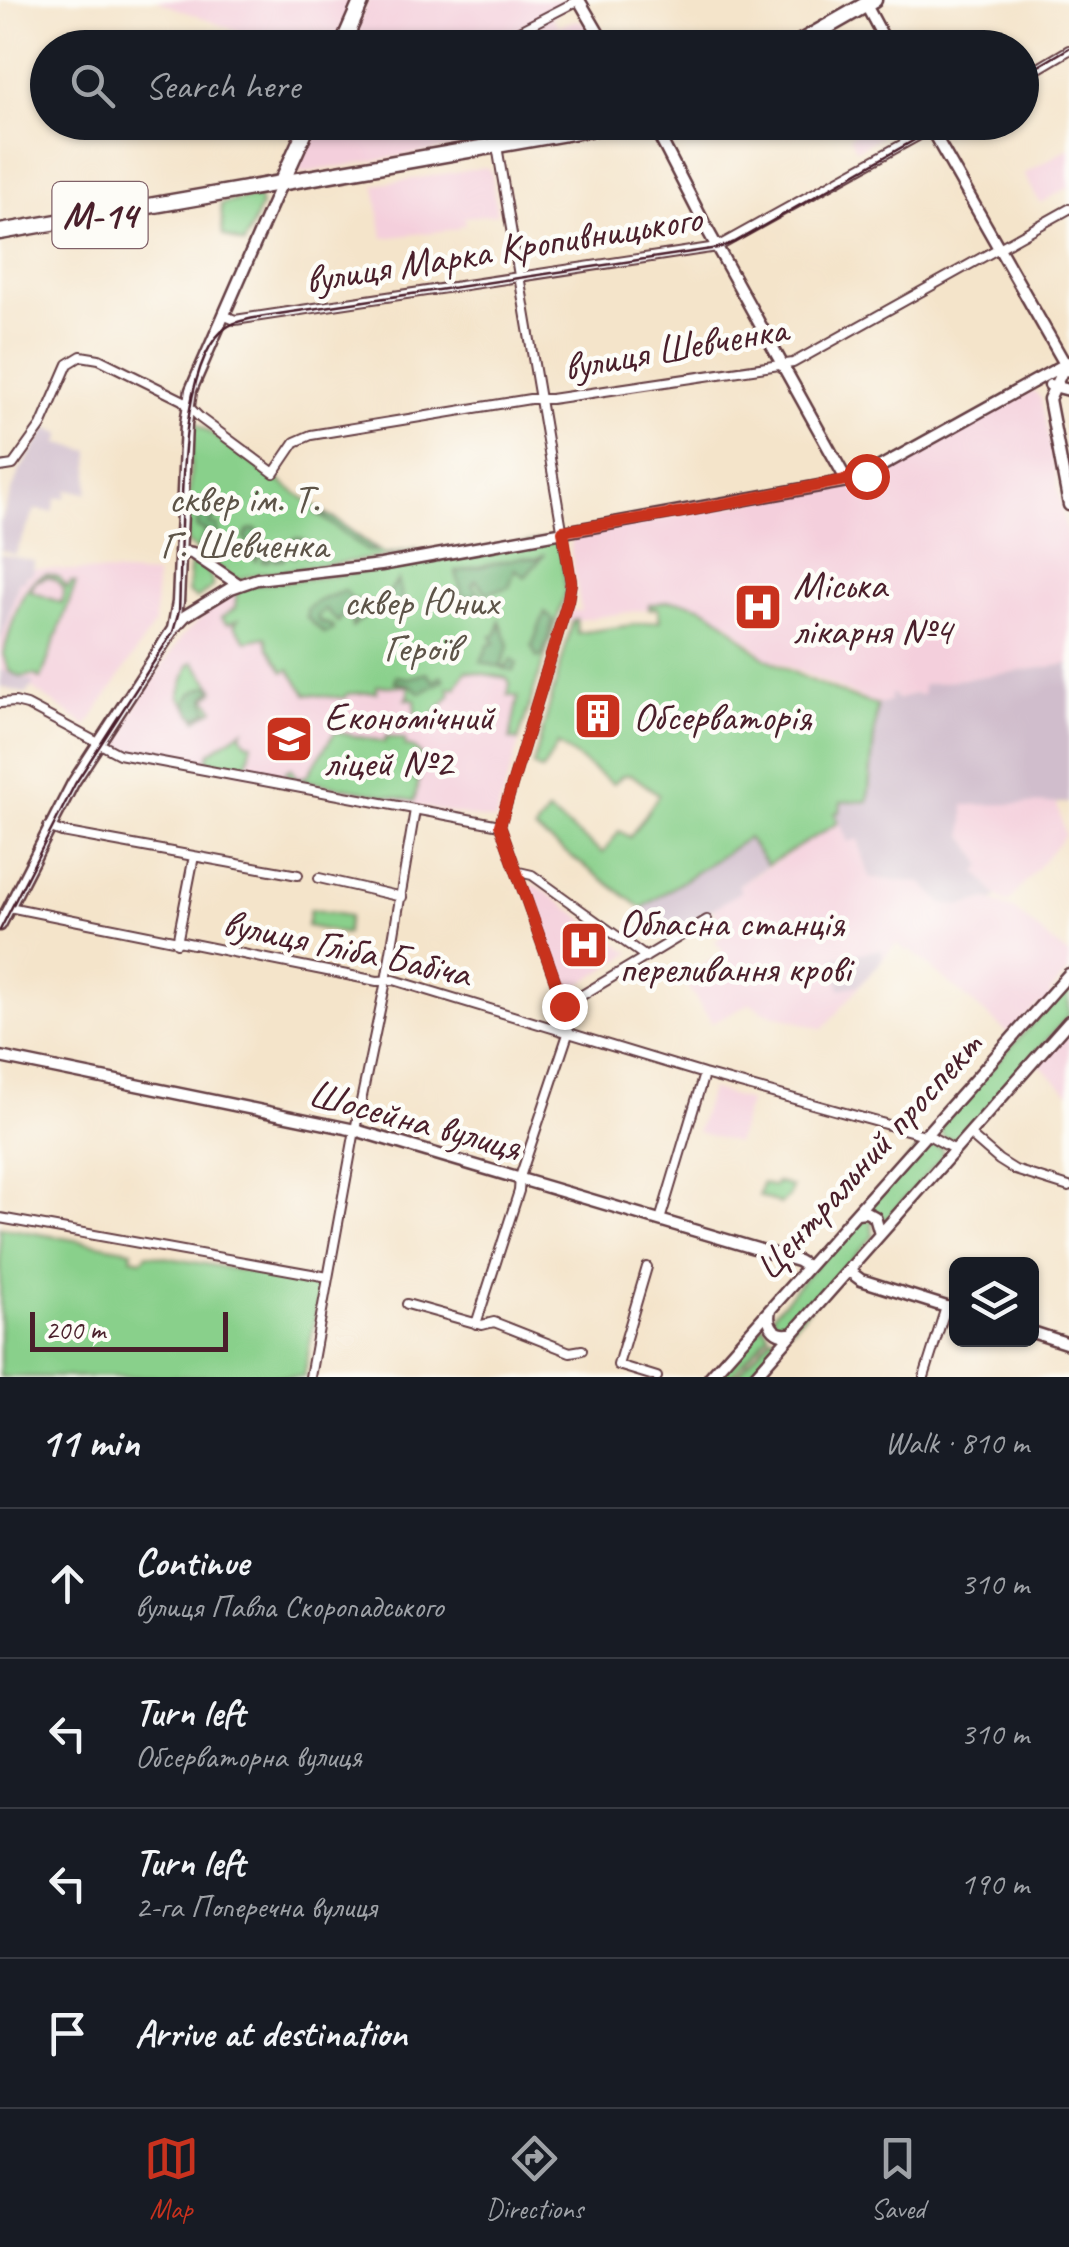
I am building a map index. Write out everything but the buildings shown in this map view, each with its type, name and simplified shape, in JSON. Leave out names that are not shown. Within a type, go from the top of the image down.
[{"type":"highway","points":[[348,30],[362,0]]},
{"type":"highway","points":[[821,30],[868,2]]},
{"type":"highway","points":[[281,184],[300,140]]},
{"type":"highway","name":"М-14","points":[[0,232],[530,140]]},
{"type":"street","points":[[521,30],[583,1],[598,30]]},
{"type":"street","points":[[868,2],[880,30]]},
{"type":"street","points":[[1039,68],[1069,50]]},
{"type":"street","points":[[661,140],[846,481]]},
{"type":"street","name":"вулиця Марка Кропивницького","points":[[223,315],[235,320],[717,247],[905,140]]},
{"type":"street","points":[[937,140],[1068,366]]},
{"type":"street","points":[[476,1324],[569,1031],[564,1006],[500,825],[571,582],[497,146]]},
{"type":"street","points":[[172,629],[178,594],[188,406],[197,374],[281,184]]},
{"type":"street","name":"вулиця Шевченка","points":[[188,406],[274,473],[295,442],[311,435],[782,364],[803,358],[1069,209]]},
{"type":"street","points":[[0,467],[13,465],[41,426],[68,364],[82,356],[99,359],[188,406]]},
{"type":"street","points":[[0,925],[48,827],[172,629],[185,616],[238,584],[381,565],[846,481],[871,473],[1068,366]]},
{"type":"street","points":[[1068,366],[1053,385],[1048,400],[1069,505]]},
{"type":"street","points":[[1030,384],[1069,390]]},
{"type":"street","points":[[1030,384],[1048,400]]},
{"type":"street","points":[[180,551],[192,553],[238,584]]},
{"type":"street","points":[[213,600],[220,585],[218,571]]},
{"type":"street","points":[[178,594],[189,607],[199,608]]},
{"type":"street","points":[[0,704],[27,704],[119,754],[500,825]]},
{"type":"street","points":[[310,1377],[402,898],[415,810]]},
{"type":"street","points":[[48,827],[298,875]]},
{"type":"street","points":[[177,943],[194,856]]},
{"type":"street","points":[[519,872],[532,876],[646,958]]},
{"type":"street","points":[[319,878],[402,898]]},
{"type":"street","name":"вулиця Гліба Бабіча","points":[[9,907],[177,943],[394,980],[924,1136],[955,1150]]},
{"type":"street","points":[[564,1006],[707,920]]},
{"type":"street","name":"Центральний проспект","points":[[710,1377],[1069,974]]},
{"type":"street","name":"Центральний проспект","points":[[754,1377],[1069,1021]]},
{"type":"street","name":"Шосейна вулиця","points":[[0,1057],[355,1130],[798,1260],[808,1267]]},
{"type":"street","points":[[660,1220],[704,1074]]},
{"type":"street","points":[[970,1134],[1015,1170],[1069,1186]]},
{"type":"street","points":[[856,1213],[866,1212],[875,1217],[880,1235]]},
{"type":"street","points":[[0,1218],[328,1277]]},
{"type":"street","points":[[646,1267],[618,1365],[657,1377]]},
{"type":"street","points":[[849,1271],[861,1280],[949,1308]]},
{"type":"street","points":[[407,1304],[476,1324],[494,1322],[570,1352],[582,1350]]},
{"type":"street","points":[[770,1309],[772,1328],[782,1334],[794,1333]]},
{"type":"street","points":[[924,1377],[949,1314]]},
{"type":"street","points":[[1039,1334],[1069,1344]]},
{"type":"shaded area","points":[[155,0],[356,0],[344,30],[234,30]]},
{"type":"shaded area","points":[[368,0],[570,0],[552,17],[559,26],[576,20],[587,23],[591,30],[354,30]]},
{"type":"shaded area","points":[[306,140],[499,140],[302,173],[296,166]]},
{"type":"shaded area","points":[[851,140],[874,140],[856,150]]},
{"type":"shaded area","points":[[1069,148],[1069,187],[1040,203],[1024,174]]},
{"type":"shaded area","points":[[486,167],[491,170],[497,214],[464,217],[465,225],[458,229],[383,238],[375,185]]},
{"type":"shaded area","points":[[1033,390],[1041,398],[1069,546],[1069,664],[924,685],[924,695],[896,700],[894,694],[891,701],[878,705],[766,657],[728,622],[690,602],[669,601],[649,605],[649,609],[566,622],[570,610],[581,611],[570,547],[573,535],[868,480]]},
{"type":"shaded area","points":[[48,427],[62,434],[59,443],[90,451],[88,493],[67,490],[66,498],[56,498],[53,512],[35,510],[15,555],[0,550],[0,523],[19,472]]},
{"type":"shaded area","points":[[555,539],[560,545],[566,591],[495,821],[114,749],[113,741],[182,636],[224,596],[258,584],[378,570]]},
{"type":"shaded area","points":[[0,554],[34,561],[33,573],[19,581],[0,645]]},
{"type":"shaded area","points":[[33,568],[156,575],[155,623],[87,726],[30,687],[33,682],[0,670],[0,645],[19,580],[33,572]]},
{"type":"shaded area","points":[[1069,664],[1069,803],[964,805],[964,835],[983,866],[977,871],[997,897],[994,901],[987,899],[962,906],[943,904],[922,883],[870,878],[858,839],[848,842],[836,813],[841,812],[841,803],[869,802],[878,705],[891,701],[889,695],[893,694],[897,700],[923,695],[923,685]]},
{"type":"shaded area","points":[[0,670],[34,682],[27,694],[0,687]]},
{"type":"shaded area","points":[[1057,803],[1065,835],[1008,903],[997,897],[976,870],[983,866],[964,835],[964,804]]},
{"type":"shaded area","points":[[840,822],[858,839],[870,878],[922,883],[962,906],[987,899],[1013,909],[1069,956],[1069,971],[1049,994],[1069,1011],[1069,1093],[1038,1063],[1052,1015],[1039,1004],[1009,1034],[909,949],[907,952],[899,945],[894,946],[823,1029],[762,1011],[751,1003],[712,1023],[683,980],[723,951],[715,941],[725,933],[712,909],[740,891],[737,886]]},
{"type":"shaded area","points":[[748,839],[767,866],[738,885],[741,891],[682,928],[679,924],[668,930],[642,909]]},
{"type":"shaded area","name":"Обласна станція переливання крові","points":[[535,884],[631,953],[565,994],[529,889]]},
{"type":"shaded area","points":[[881,949],[879,964],[859,985],[840,989],[833,958]]},
{"type":"shaded area","points":[[710,1089],[749,1101],[736,1143],[697,1132]]},
{"type":"green space","points":[[258,196],[261,206],[244,244],[223,235],[221,204]]},
{"type":"green space","name":"сквер ім. Т. Г. Шевченка","points":[[196,423],[384,554],[417,549],[414,553],[236,580],[187,543],[192,429]]},
{"type":"green space","points":[[314,511],[334,518],[377,551],[367,551]]},
{"type":"green space","points":[[199,513],[215,517],[210,524],[218,525],[217,540],[207,539],[198,549],[206,531],[197,528]]},
{"type":"green space","points":[[256,529],[266,543],[256,561],[245,538],[248,530]]},
{"type":"green space","points":[[296,538],[303,539],[307,557],[293,548],[294,557],[287,552],[284,559],[275,560],[275,553],[271,552],[267,556],[271,559],[262,562],[270,546],[283,546]]},
{"type":"green space","name":"сквер Юних Героїв","points":[[551,538],[560,545],[566,591],[518,741],[510,739],[518,697],[508,695],[507,678],[466,671],[456,688],[448,687],[451,694],[426,724],[416,723],[415,699],[406,699],[408,686],[377,686],[377,692],[347,694],[344,698],[306,694],[289,669],[284,672],[266,637],[246,641],[234,625],[238,620],[227,624],[221,618],[235,608],[237,589],[247,586],[378,570]]},
{"type":"green space","points":[[545,554],[525,577],[515,569],[509,587],[487,593],[476,580],[472,585],[480,594],[463,598],[456,572],[522,557],[536,559]]},
{"type":"green space","points":[[191,560],[206,570],[212,582],[212,587],[197,599],[188,592]]},
{"type":"green space","points":[[47,574],[59,577],[68,588],[71,582],[76,583],[41,679],[9,671],[3,654],[18,607],[37,578]],"holes":[[[47,577],[64,589],[62,603],[30,591],[36,581]]]},
{"type":"green space","points":[[398,580],[404,603],[379,606],[378,600],[386,597]]},
{"type":"green space","points":[[345,590],[352,600],[362,602],[372,611],[352,627],[352,613],[345,613],[338,622],[325,609],[318,616],[319,621],[333,626],[333,630],[325,634],[307,618],[307,609]]},
{"type":"green space","points":[[669,601],[702,607],[768,659],[877,705],[868,801],[841,802],[840,812],[835,813],[838,823],[767,865],[748,838],[642,908],[535,830],[548,812],[603,853],[619,831],[630,837],[659,795],[632,775],[623,775],[613,784],[558,744],[542,771],[533,766],[573,620],[576,619],[577,633],[660,621],[658,608],[649,609],[649,605]]},
{"type":"green space","points":[[545,612],[553,620],[542,656],[537,658],[532,646]]},
{"type":"green space","points":[[500,621],[509,645],[501,666],[506,668],[512,659],[517,664],[513,671],[481,662],[488,645],[495,643],[491,637],[497,634]]},
{"type":"green space","points":[[194,662],[215,690],[207,698],[214,709],[197,720],[179,696],[189,664]]},
{"type":"green space","points":[[427,673],[433,681],[442,676],[444,680],[421,693],[410,685],[395,682],[396,676],[408,678]]},
{"type":"green space","points":[[211,685],[212,690],[205,698],[208,711],[198,717],[192,715],[188,699]]},
{"type":"green space","points":[[243,730],[246,742],[252,743],[246,769],[207,761],[210,752]]},
{"type":"green space","points":[[335,732],[385,742],[386,736],[405,740],[405,746],[414,748],[424,759],[419,779],[412,778],[419,781],[414,801],[292,778],[285,772],[291,768],[297,778],[307,776]]},
{"type":"green space","points":[[310,909],[349,916],[346,934],[307,926]]},
{"type":"green space","points":[[1069,982],[1069,1015],[960,1139],[944,1138],[940,1131],[943,1123]]},
{"type":"green space","points":[[932,1145],[942,1148],[942,1157],[885,1221],[867,1206],[917,1150]]},
{"type":"green space","points":[[776,1182],[792,1187],[789,1197],[780,1204],[759,1196],[762,1183],[774,1187]]},
{"type":"green space","points":[[865,1217],[872,1221],[873,1236],[793,1326],[777,1327],[773,1314],[856,1220]]},
{"type":"green space","points":[[0,1227],[132,1250],[131,1258],[142,1260],[147,1254],[315,1283],[320,1290],[304,1377],[0,1377]]},
{"type":"green space","points":[[763,1324],[769,1334],[730,1377],[716,1377]]},
{"type":"green space","points":[[772,1336],[781,1339],[748,1377],[735,1377]]},
{"type":"tram line","points":[[1039,66],[1069,48]]},
{"type":"tram line","points":[[0,930],[75,784],[173,632],[179,611],[181,505],[188,422],[206,353],[222,331],[237,322],[265,316],[718,248],[914,140]]},
{"type":"place","name":"Міська лікарня №4","points":[[758,607]]},
{"type":"place","name":"Обсерваторія","points":[[598,716]]},
{"type":"place","name":"Економічний ліцей №2","points":[[289,739]]},
{"type":"place","name":"Обласна станція переливання крові","points":[[584,945]]},
{"type":"route","points":[[564,1006],[500,825],[568,600],[571,582],[563,531],[866,476]]}]
